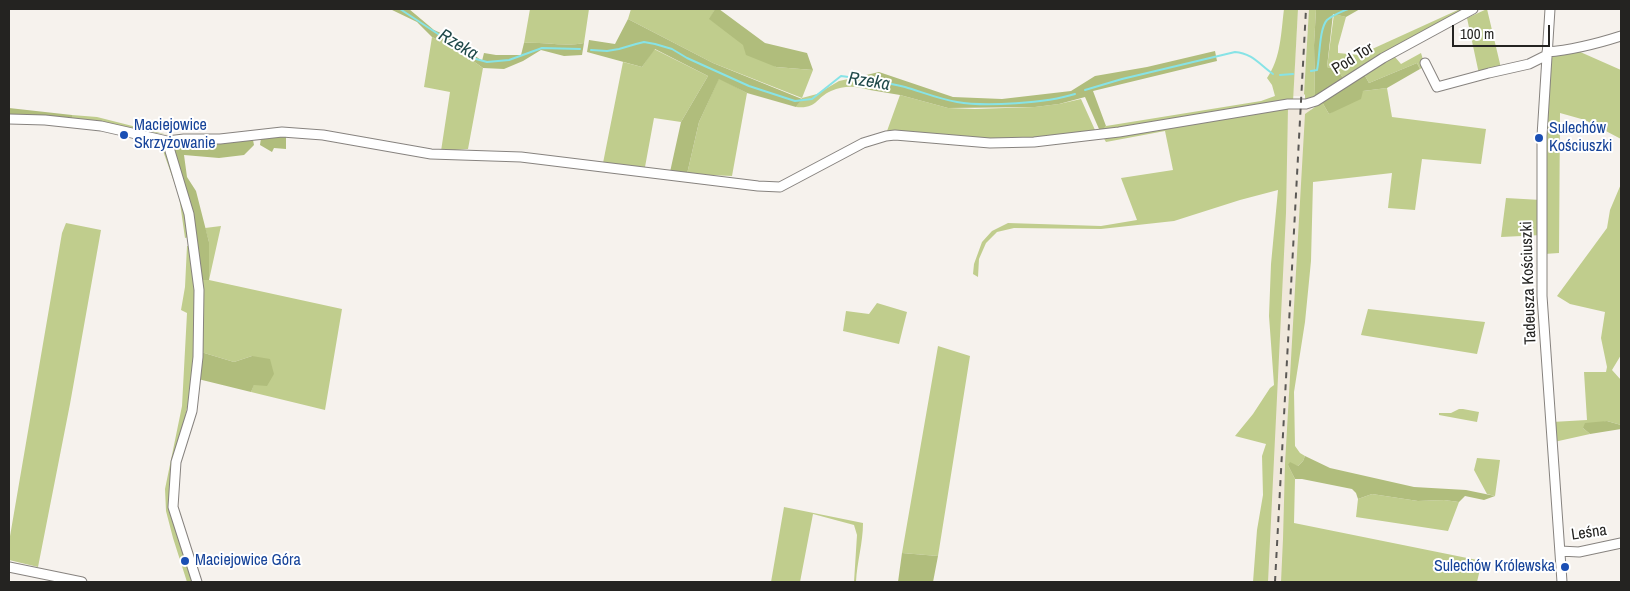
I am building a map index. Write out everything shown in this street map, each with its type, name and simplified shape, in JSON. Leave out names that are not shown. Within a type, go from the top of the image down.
[{"type":"street","name":"Pod Tor","points":[[167,142],[184,139],[220,139],[282,132],[315,134],[431,154],[521,157],[758,186],[780,187],[863,143],[886,136],[895,135],[990,143],[1034,142],[1119,132],[1288,104],[1311,103],[1382,58],[1473,9]]},
{"type":"street","name":"Tadeusza Kościuszki","points":[[1550,9],[1542,136],[1542,296],[1562,582]]},
{"type":"street","points":[[1425,63],[1437,87],[1529,64],[1547,54],[1597,44],[1621,36]]},
{"type":"street","points":[[9,119],[45,120],[102,126],[167,142],[188,214],[199,290],[198,357],[192,412],[176,462],[174,507],[196,582]]},
{"type":"street","name":"Leśna","points":[[1560,551],[1579,552],[1621,543]]},
{"type":"street","points":[[9,567],[82,582]]},
{"type":"shaded area","points":[[1298,9],[1309,9],[1304,96],[1293,96]]},
{"type":"shaded area","points":[[1311,107],[1294,392],[1292,582],[1262,582],[1271,455],[1288,108]]},
{"type":"green space","points":[[390,9],[409,9],[434,30],[452,38],[482,61],[484,53],[521,55],[524,43],[569,45],[584,43],[582,55],[564,56],[541,50],[523,61],[504,69],[483,68],[455,48],[432,37],[417,22]]},
{"type":"green space","points":[[530,9],[589,9],[584,43],[569,45],[524,43]]},
{"type":"green space","points":[[631,9],[715,9],[710,19],[776,67],[813,70],[802,98],[713,63],[628,19]]},
{"type":"green space","points":[[715,9],[719,9],[765,43],[807,53],[813,70],[776,67],[746,55],[743,45],[709,19]]},
{"type":"green space","points":[[1284,9],[1298,9],[1293,102],[1103,130],[1106,126],[1261,101],[1275,96],[1272,85],[1267,78],[1278,54]]},
{"type":"green space","points":[[1309,9],[1316,9],[1314,45],[1315,97],[1305,102],[1304,94]]},
{"type":"green space","points":[[1316,9],[1360,9],[1346,17],[1333,14],[1327,67],[1338,70],[1343,78],[1315,97],[1314,45]]},
{"type":"green space","points":[[1460,9],[1466,9],[1343,78],[1338,70],[1327,67],[1334,14],[1346,17],[1338,46],[1338,53],[1359,55]]},
{"type":"green space","points":[[1487,9],[1501,68],[1479,74],[1467,18]]},
{"type":"green space","points":[[628,19],[713,63],[802,99],[796,107],[747,93],[719,79],[699,122],[687,174],[670,172],[681,122],[708,76],[655,49],[642,67],[587,52],[589,40],[615,44]]},
{"type":"green space","points":[[432,37],[455,48],[483,68],[468,149],[441,151],[450,92],[424,87]]},
{"type":"green space","points":[[654,49],[708,76],[681,122],[654,118],[645,167],[603,163],[623,62],[642,67]]},
{"type":"green space","points":[[1215,51],[1217,61],[1093,91],[1106,126],[1103,130],[1099,129],[1085,97],[1059,104],[1035,107],[948,108],[900,95],[870,90],[862,76],[879,72],[953,97],[1002,99],[1071,91],[1095,76],[1147,67]]},
{"type":"green space","points":[[1578,51],[1621,70],[1621,139],[1585,120],[1560,113],[1559,253],[1544,254],[1549,58],[1556,54]]},
{"type":"green space","points":[[1421,53],[1425,66],[1420,69],[1417,63],[1369,83],[1364,74],[1395,57],[1401,64]]},
{"type":"green space","points":[[1417,63],[1420,69],[1387,88],[1363,91],[1361,99],[1329,114],[1322,102],[1364,74],[1369,83]]},
{"type":"green space","points":[[862,76],[870,90],[855,87],[841,88],[826,94],[813,105],[796,107],[802,98],[817,94],[839,81]]},
{"type":"green space","points":[[719,78],[747,93],[732,176],[687,174],[699,122]]},
{"type":"green space","points":[[1387,88],[1392,117],[1486,129],[1481,164],[1422,159],[1415,210],[1388,208],[1392,173],[1313,182],[1311,261],[1305,322],[1294,392],[1295,446],[1305,456],[1298,466],[1288,465],[1295,479],[1294,523],[1482,561],[1477,582],[1281,582],[1285,464],[1305,114],[1322,102],[1329,114],[1363,91]]},
{"type":"green space","points":[[900,95],[948,108],[975,109],[1035,107],[1081,99],[1095,130],[1092,133],[1002,141],[908,131],[887,131]]},
{"type":"green space","points":[[9,108],[72,115],[72,119],[9,115]]},
{"type":"green space","points":[[1288,108],[1286,213],[1268,582],[1253,582],[1257,530],[1263,495],[1262,456],[1266,444],[1235,436],[1274,385],[1269,316],[1271,264],[1278,190],[1174,221],[1101,229],[1014,228],[997,232],[986,243],[979,259],[978,277],[973,274],[974,264],[982,242],[992,231],[1008,223],[1101,226],[1137,220],[1121,178],[1173,170],[1165,131],[1106,142],[1103,137]]},
{"type":"green space","points":[[72,115],[97,117],[168,135],[72,119]]},
{"type":"green space","points":[[286,136],[286,149],[274,148],[272,152],[260,145],[261,138]]},
{"type":"green space","points":[[253,140],[254,145],[244,155],[219,158],[184,155],[187,177],[196,191],[209,242],[209,280],[202,280],[184,184],[174,147],[191,141]]},
{"type":"green space","points":[[162,148],[165,149],[185,213],[189,237],[185,238],[179,196]]},
{"type":"green space","points":[[1621,184],[1621,355],[1612,370],[1621,380],[1621,425],[1607,421],[1583,428],[1590,434],[1554,442],[1552,422],[1587,420],[1584,372],[1606,372],[1607,367],[1601,338],[1605,312],[1570,304],[1557,296],[1607,228],[1610,210]]},
{"type":"green space","points":[[1506,198],[1541,200],[1542,235],[1501,237]]},
{"type":"green space","points":[[66,223],[101,230],[70,404],[38,567],[9,560],[9,542],[62,233]]},
{"type":"green space","points":[[221,226],[209,280],[342,309],[325,410],[251,392],[254,384],[252,356],[234,362],[201,352],[202,280],[209,279],[209,242],[205,228]]},
{"type":"green space","points":[[187,246],[190,246],[195,302],[194,353],[190,394],[171,482],[183,555],[193,582],[187,582],[173,538],[166,511],[165,489],[182,406],[187,313],[181,310],[185,287]]},
{"type":"green space","points":[[877,303],[907,312],[899,344],[843,331],[846,311],[869,314]]},
{"type":"green space","points":[[1368,309],[1485,322],[1477,354],[1361,335]]},
{"type":"green space","points":[[938,346],[970,356],[938,556],[902,553]]},
{"type":"green space","points":[[201,352],[234,362],[252,356],[270,359],[274,374],[267,386],[254,385],[251,392],[198,379]]},
{"type":"green space","points":[[1459,409],[1479,412],[1477,422],[1439,415],[1439,413],[1451,413]]},
{"type":"green space","points":[[1607,421],[1621,425],[1621,429],[1590,434],[1583,428],[1585,423]]},
{"type":"green space","points":[[1305,456],[1330,468],[1414,487],[1466,490],[1495,496],[1484,500],[1465,496],[1459,502],[1444,500],[1418,501],[1372,494],[1358,499],[1352,489],[1295,479],[1288,465],[1290,462],[1298,466]]},
{"type":"green space","points":[[1477,458],[1500,460],[1495,496],[1487,494],[1474,470]]},
{"type":"green space","points":[[1372,494],[1418,501],[1444,500],[1459,502],[1448,531],[1356,517],[1358,499]]},
{"type":"green space","points":[[784,507],[863,523],[856,582],[854,582],[857,535],[854,525],[813,514],[800,582],[771,582]]},
{"type":"green space","points":[[902,553],[938,556],[933,582],[898,582]]},
{"type":"waterway","name":"Rzeka","points":[[400,9],[476,59],[487,62],[509,60],[542,48],[580,49]]},
{"type":"waterway","name":"Rzeka","points":[[1311,71],[1317,70],[1324,24],[1327,20],[1348,9]]},
{"type":"waterway","name":"Rzeka","points":[[591,50],[607,51],[644,42],[655,44],[672,49],[687,58],[749,86],[795,101],[812,99],[841,76],[897,85],[944,99],[969,103],[1033,102],[1075,94]]},
{"type":"waterway","name":"Rzeka","points":[[1085,90],[1122,79],[1235,52],[1251,57],[1273,74]]},
{"type":"waterway","name":"Rzeka","points":[[1280,75],[1293,74]]},
{"type":"railway","points":[[1275,582],[1306,9]]},
{"type":"place","name":"Maciejowice Skrzyżowanie","points":[[124,135]]},
{"type":"place","name":"Sulechów Kościuszki","points":[[1539,138]]},
{"type":"place","name":"Maciejowice Góra","points":[[185,561]]},
{"type":"place","name":"Sulechów Królewska","points":[[1565,567]]}]
